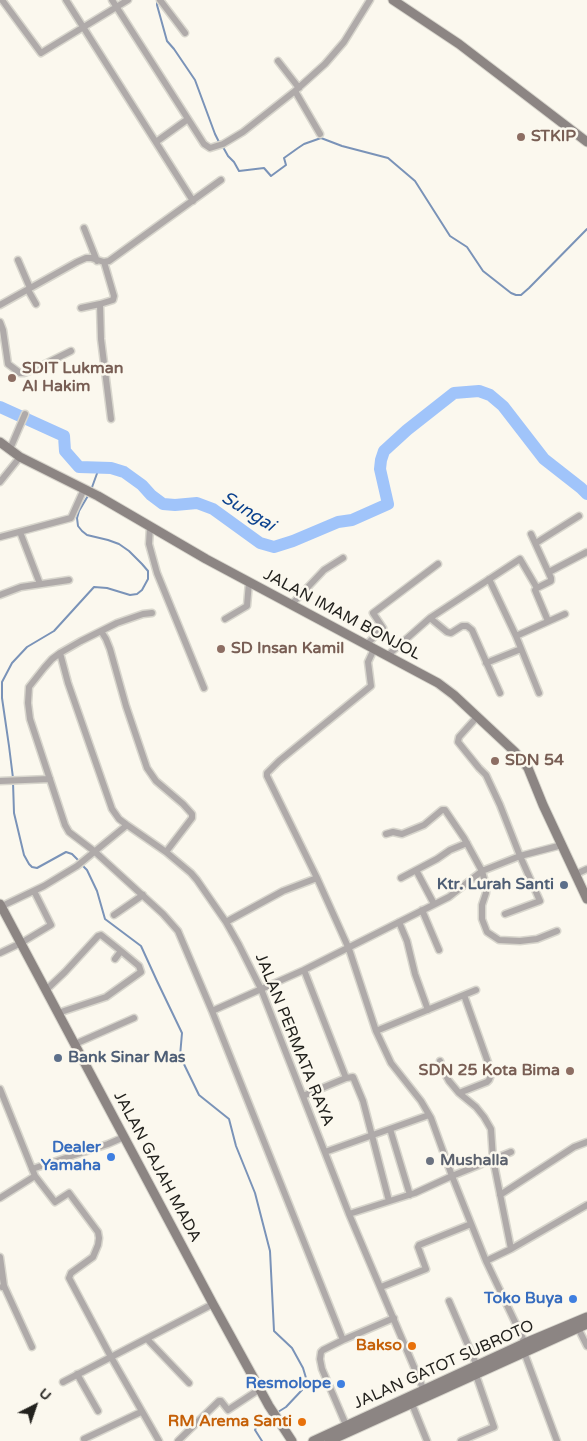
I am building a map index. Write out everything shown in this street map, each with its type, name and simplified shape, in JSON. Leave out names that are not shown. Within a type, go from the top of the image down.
[{"type":"street","points":[[2,0],[41,53],[128,0]]},
{"type":"street","points":[[66,0],[193,201]]},
{"type":"street","points":[[112,0],[188,120],[204,144],[210,148],[223,144],[243,132],[297,90],[333,55],[352,30],[370,0]]},
{"type":"street","points":[[160,0],[184,33]]},
{"type":"street","points":[[393,0],[459,44],[587,142]]},
{"type":"street","points":[[278,61],[297,90],[320,134]]},
{"type":"street","points":[[156,142],[188,120]]},
{"type":"street","points":[[0,305],[86,258],[101,262],[109,261],[221,180]]},
{"type":"street","points":[[81,308],[112,300],[114,296],[101,262],[84,228]]},
{"type":"street","points":[[18,260],[36,304]]},
{"type":"street","points":[[100,304],[111,419]]},
{"type":"street","points":[[0,322],[8,364],[20,372],[24,373],[35,369],[71,351]]},
{"type":"street","points":[[10,450],[25,414]]},
{"type":"street","name":"JALAN IMAM BONJOL","points":[[0,442],[20,457],[89,492],[150,528],[438,683],[454,695],[523,760],[587,899]]},
{"type":"street","points":[[0,482],[20,457]]},
{"type":"street","points":[[0,537],[70,518],[89,492]]},
{"type":"street","points":[[536,543],[578,516]]},
{"type":"street","points":[[150,528],[149,544],[157,573],[204,688]]},
{"type":"street","points":[[20,532],[40,584]]},
{"type":"street","points":[[531,534],[551,578],[551,581],[537,588]]},
{"type":"street","points":[[549,572],[587,552]]},
{"type":"street","points":[[291,605],[324,570],[343,558]]},
{"type":"street","points":[[387,656],[430,618],[520,559],[537,588],[535,592],[548,621]]},
{"type":"street","points":[[438,564],[373,613],[383,628],[370,647],[368,662],[371,686],[279,761],[267,774],[349,949],[376,1031],[391,1063],[421,1101],[429,1115],[486,1261],[526,1348],[557,1441]]},
{"type":"street","points":[[490,579],[539,693]]},
{"type":"street","points":[[0,595],[21,587],[69,580]]},
{"type":"street","points":[[226,619],[247,606],[249,582]]},
{"type":"street","points":[[152,613],[143,614],[101,631],[52,659],[29,687],[30,719],[67,829],[169,919],[178,932],[212,1011],[343,1340]]},
{"type":"street","points":[[516,636],[565,614]]},
{"type":"street","points":[[430,618],[447,632],[451,633],[465,625],[470,627],[500,694]]},
{"type":"street","points":[[101,631],[108,644],[147,768],[156,781],[188,808],[192,814],[192,818],[166,852]]},
{"type":"street","points":[[486,663],[521,649]]},
{"type":"street","name":"JALAN PERMATA RAYA","points":[[60,653],[68,683],[110,804],[116,814],[127,825],[184,866],[197,880],[226,922],[262,989],[349,1214],[426,1393]]},
{"type":"street","points":[[477,716],[458,738],[458,742],[486,775],[540,901],[505,914]]},
{"type":"street","points":[[4,781],[50,779]]},
{"type":"street","points":[[386,834],[393,832],[402,834],[424,825],[442,810],[445,810],[467,843],[482,871],[486,886],[482,905],[482,919],[485,928],[499,940],[537,939],[557,931]]},
{"type":"street","points":[[0,906],[34,891],[77,866],[127,825]]},
{"type":"street","points":[[401,878],[450,850],[467,843]]},
{"type":"street","points":[[212,1011],[349,949],[456,892],[482,871],[520,856],[562,845]]},
{"type":"street","points":[[576,874],[587,869]]},
{"type":"street","points":[[416,870],[434,904]]},
{"type":"street","points":[[226,922],[283,892],[316,878]]},
{"type":"street","points":[[0,953],[51,925],[34,891]]},
{"type":"street","points":[[114,915],[143,895]]},
{"type":"street","name":"JALAN GAJAH MADA","points":[[0,906],[212,1304],[269,1406],[292,1441]]},
{"type":"street","points":[[422,910],[439,950]]},
{"type":"street","points":[[398,922],[407,941],[415,974],[428,1010]]},
{"type":"street","points":[[46,990],[100,935],[139,966],[141,972],[106,997],[58,1013]]},
{"type":"street","points":[[115,959],[121,951]]},
{"type":"street","points":[[304,970],[346,1078]]},
{"type":"street","points":[[376,1031],[476,990]]},
{"type":"street","points":[[459,1093],[487,1082],[491,1075],[464,995]]},
{"type":"street","points":[[75,1044],[134,1018]]},
{"type":"street","points":[[440,1061],[449,1081],[484,1116],[491,1129],[493,1159],[512,1249]]},
{"type":"street","points":[[303,1096],[346,1078],[353,1077],[363,1101],[389,1201]]},
{"type":"street","points":[[0,1089],[34,1172],[55,1202],[69,1193],[98,1232],[98,1245],[92,1256],[69,1276],[158,1441]]},
{"type":"street","points":[[325,1152],[429,1115]]},
{"type":"street","points":[[390,1130],[410,1195]]},
{"type":"street","points":[[0,1198],[34,1172],[124,1137]]},
{"type":"street","points":[[500,1195],[574,1147],[587,1142]]},
{"type":"street","points":[[349,1214],[410,1195],[511,1152]]},
{"type":"street","points":[[486,1261],[512,1249],[587,1205]]},
{"type":"street","points":[[381,1288],[426,1269],[418,1247],[419,1245],[471,1224]]},
{"type":"street","points":[[0,1258],[2,1287],[32,1347]]},
{"type":"street","points":[[449,1301],[476,1370],[494,1427],[461,1441]]},
{"type":"street","points":[[63,1382],[212,1304]]},
{"type":"street","name":"JALAN GATOT SUBROTO","points":[[526,1348],[587,1317]]},
{"type":"street","points":[[346,1425],[322,1369],[321,1352],[343,1340],[394,1318]]},
{"type":"street","points":[[583,1326],[587,1346]]},
{"type":"street","name":"JALAN GATOT SUBROTO","points":[[313,1441],[526,1348],[583,1326]]},
{"type":"street","points":[[147,1339],[190,1383]]},
{"type":"street","points":[[78,1374],[98,1411]]},
{"type":"street","points":[[178,1441],[219,1402],[221,1401],[228,1410],[260,1389]]},
{"type":"street","name":"JALAN GATOT SUBROTO","points":[[329,1441],[412,1404],[426,1393]]},
{"type":"street","points":[[412,1404],[427,1441]]},
{"type":"street","points":[[84,1439],[141,1412]]},
{"type":"waterway","points":[[157,0],[167,41],[195,80],[219,142]]},
{"type":"waterway","points":[[223,147],[239,171],[264,168],[271,176],[286,165],[284,158],[304,144],[321,138],[342,146],[388,158],[415,181],[450,236],[467,247],[483,271],[516,295],[521,295],[529,288],[587,229]]},
{"type":"waterway","name":"Sungai","points":[[0,407],[64,436],[65,451],[79,467],[111,468],[124,472],[163,504],[197,503],[213,509],[260,543],[274,547],[338,522],[352,520],[388,504],[380,469],[384,451],[454,393],[479,391],[490,395],[503,406],[544,459],[587,494]]},
{"type":"waterway","points":[[91,490],[99,468]]},
{"type":"waterway","points":[[13,778],[2,698],[2,682],[12,663],[27,647],[54,631],[94,587],[107,588],[130,595],[137,594],[142,590],[148,579],[148,571],[129,551],[119,544],[87,535],[78,526],[77,518],[79,511],[89,494]]},
{"type":"waterway","points":[[13,782],[14,813],[24,855],[29,864],[37,868],[66,852],[72,854],[79,861]]},
{"type":"waterway","points":[[82,865],[87,870],[97,891],[105,919],[141,946],[182,1033],[180,1056],[199,1095],[229,1119],[236,1146],[255,1193],[270,1251],[274,1331],[292,1348],[303,1368],[306,1378],[302,1390],[286,1407],[278,1412]]},
{"type":"waterway","points":[[262,1441],[255,1430],[257,1426],[272,1416]]},
{"type":"place","name":"STKIP","points":[[521,137]]},
{"type":"place","name":"SDIT Lukman Al Hakim","points":[[12,378]]},
{"type":"place","name":"SD Insan Kamil","points":[[221,649]]},
{"type":"place","name":"SDN 54","points":[[495,761]]},
{"type":"place","name":"Ktr. Lurah Santi","points":[[564,885]]},
{"type":"place","name":"Bank Sinar Mas","points":[[58,1058]]},
{"type":"place","name":"SDN 25 Kota Bima","points":[[570,1071]]},
{"type":"place","name":"Dealer Yamaha","points":[[111,1157]]},
{"type":"place","name":"Mushalla","points":[[430,1161]]},
{"type":"place","name":"Toko Buya","points":[[573,1299]]},
{"type":"place","name":"Bakso","points":[[412,1346]]},
{"type":"place","name":"Resmolope","points":[[341,1384]]},
{"type":"place","name":"RM Arema Santi","points":[[302,1422]]}]
